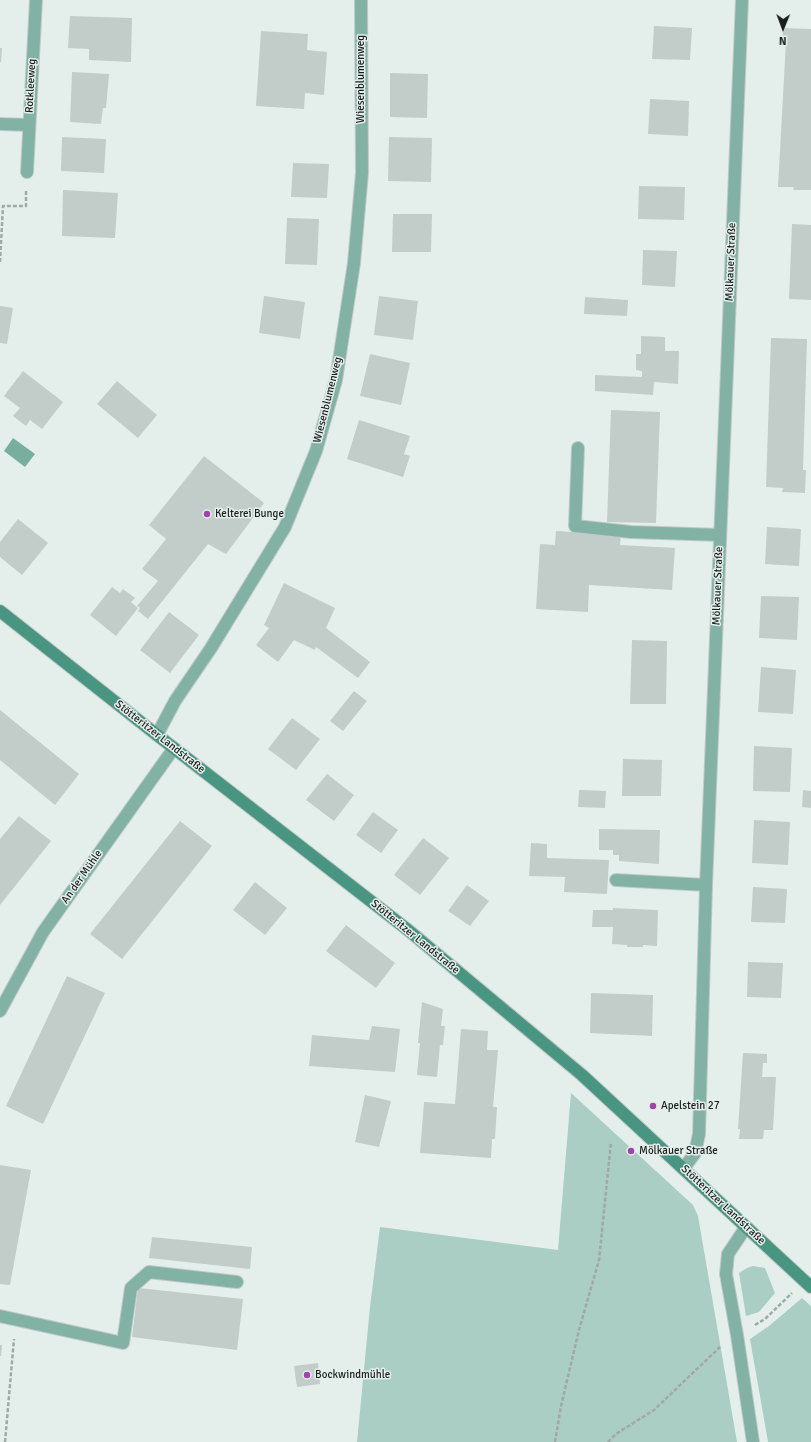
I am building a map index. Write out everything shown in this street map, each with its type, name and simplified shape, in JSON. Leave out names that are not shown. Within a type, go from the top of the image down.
[{"type":"main road","name":"Stötteritzer Landstraße","points":[[2,616],[408,930],[582,1075],[807,1283]]},
{"type":"street","name":"Rotkleeweg","points":[[27,172],[36,0]]},
{"type":"street","name":"Wiesenblumenweg","points":[[156,735],[175,701],[211,648],[285,527],[316,451],[336,380],[354,264],[362,173],[361,0]]},
{"type":"street","name":"Mölkauer Straße","points":[[684,1168],[695,1153],[699,1134],[706,885],[742,0]]},
{"type":"street","points":[[0,124],[29,125]]},
{"type":"street","points":[[578,448],[575,526],[631,532],[720,535]]},
{"type":"street","name":"An der Mühle","points":[[0,1011],[43,932],[174,748]]},
{"type":"street","points":[[616,880],[706,885]]},
{"type":"street","points":[[746,1227],[728,1254],[726,1274],[753,1442]]},
{"type":"street","points":[[0,1316],[122,1343],[131,1288],[149,1272],[237,1282]]},
{"type":"path","points":[[0,262],[3,206],[26,206],[27,172]]},
{"type":"path","points":[[555,1442],[561,1406],[579,1330],[599,1260],[611,1142]]},
{"type":"path","points":[[737,1335],[765,1319],[791,1294],[807,1283]]},
{"type":"path","points":[[5,1442],[16,1320]]},
{"type":"path","points":[[608,1442],[616,1434],[654,1410],[720,1347]]},
{"type":"shaded area","points":[[13,438],[35,454],[25,467],[4,451]]},
{"type":"shaded area","points":[[571,1093],[693,1205],[698,1216],[737,1442],[357,1442],[370,1307],[380,1227],[558,1250]]},
{"type":"shaded area","points":[[753,1266],[765,1268],[775,1293],[759,1312],[746,1316],[739,1273]]},
{"type":"shaded area","points":[[802,1298],[811,1306],[811,1442],[768,1442],[750,1339],[769,1326]]},
{"type":"building","points":[[70,16],[132,18],[131,62],[89,60],[89,49],[68,48]]},
{"type":"building","points":[[654,26],[692,28],[690,60],[652,59]]},
{"type":"building","points":[[783,28],[811,29],[811,190],[793,190],[794,187],[778,187],[786,41],[782,41]]},
{"type":"building","points":[[261,31],[308,34],[307,50],[327,52],[324,95],[305,93],[304,109],[256,106]]},
{"type":"building","points":[[0,48],[2,48],[1,62],[0,62]]},
{"type":"building","points":[[72,72],[109,74],[106,108],[103,108],[101,124],[70,122]]},
{"type":"building","points":[[390,73],[428,74],[427,118],[390,117]]},
{"type":"building","points":[[650,99],[689,101],[688,136],[648,134]]},
{"type":"building","points":[[62,137],[106,139],[104,173],[61,171]]},
{"type":"building","points":[[389,137],[432,138],[431,182],[388,181]]},
{"type":"building","points":[[293,163],[329,164],[327,198],[291,197]]},
{"type":"building","points":[[639,186],[685,187],[684,220],[638,219]]},
{"type":"building","points":[[63,190],[118,193],[115,238],[62,236]]},
{"type":"building","points":[[393,214],[432,214],[431,252],[392,252]]},
{"type":"building","points":[[287,218],[319,219],[317,265],[285,264]]},
{"type":"building","points":[[792,224],[811,225],[811,300],[789,299]]},
{"type":"building","points":[[643,250],[677,251],[675,287],[642,285]]},
{"type":"building","points":[[264,296],[305,302],[300,339],[259,333]]},
{"type":"building","points":[[379,296],[418,301],[413,340],[374,335]]},
{"type":"building","points":[[585,297],[628,300],[627,316],[584,314]]},
{"type":"building","points":[[0,306],[13,308],[7,344],[0,343]]},
{"type":"building","points":[[641,336],[665,337],[665,351],[679,351],[678,384],[654,382],[653,395],[595,391],[595,375],[642,377],[642,371],[636,370],[636,354],[641,354]]},
{"type":"building","points":[[771,338],[807,339],[803,470],[806,470],[805,493],[782,492],[783,488],[766,487]]},
{"type":"building","points":[[370,354],[410,363],[401,405],[360,396]]},
{"type":"building","points":[[23,371],[63,402],[42,429],[30,420],[26,426],[13,416],[20,408],[4,396]]},
{"type":"building","points":[[117,381],[157,415],[138,438],[97,404]]},
{"type":"building","points":[[611,410],[660,412],[656,523],[607,522]]},
{"type":"building","points":[[359,420],[410,436],[404,454],[410,456],[403,477],[347,459]]},
{"type":"building","name":"Kelterei Bunge","points":[[204,456],[264,503],[226,554],[208,544],[148,619],[138,611],[140,608],[137,606],[158,581],[142,569],[166,539],[149,525]]},
{"type":"building","points":[[18,519],[48,543],[22,575],[0,557],[0,542]]},
{"type":"building","points":[[767,527],[801,529],[799,566],[765,564]]},
{"type":"building","points":[[556,531],[621,535],[620,545],[675,548],[672,590],[589,585],[588,612],[536,609],[540,544],[555,545]]},
{"type":"building","points":[[284,583],[335,608],[326,628],[370,662],[358,678],[316,647],[315,650],[294,640],[278,662],[256,645],[269,628],[264,625]]},
{"type":"building","points":[[112,587],[120,593],[123,589],[135,598],[131,602],[138,608],[116,636],[90,615]]},
{"type":"building","points":[[761,596],[799,597],[797,640],[759,638]]},
{"type":"building","points":[[169,612],[199,635],[170,673],[140,650]]},
{"type":"building","points":[[632,640],[667,641],[666,704],[630,704]]},
{"type":"building","points":[[761,667],[796,670],[793,714],[758,712]]},
{"type":"building","points":[[354,691],[367,701],[343,731],[330,721]]},
{"type":"building","points":[[0,710],[79,774],[55,805],[0,760]]},
{"type":"building","points":[[292,718],[320,739],[296,770],[268,749]]},
{"type":"building","points":[[754,746],[792,748],[790,792],[753,791]]},
{"type":"building","points":[[623,759],[662,760],[661,796],[622,796]]},
{"type":"building","points":[[327,774],[354,795],[334,821],[306,800]]},
{"type":"building","points":[[579,790],[606,791],[605,808],[578,807]]},
{"type":"building","points":[[803,790],[811,791],[811,808],[802,807]]},
{"type":"building","points":[[373,812],[398,830],[381,853],[356,835]]},
{"type":"building","points":[[19,816],[51,841],[0,905],[0,839]]},
{"type":"building","points":[[754,820],[790,822],[788,865],[752,863]]},
{"type":"building","points":[[180,821],[212,846],[122,959],[90,934]]},
{"type":"building","points":[[599,829],[660,830],[659,864],[619,861],[619,855],[613,855],[613,850],[599,850]]},
{"type":"building","points":[[423,838],[449,858],[420,895],[394,875]]},
{"type":"building","points":[[531,843],[547,844],[547,858],[609,860],[607,894],[564,892],[565,877],[529,876]]},
{"type":"building","points":[[255,882],[287,908],[265,935],[233,910]]},
{"type":"building","points":[[467,885],[489,901],[470,926],[448,911]]},
{"type":"building","points":[[753,887],[787,889],[785,923],[751,922]]},
{"type":"building","points":[[613,908],[658,910],[657,946],[643,945],[643,947],[627,947],[627,945],[612,944],[613,927],[592,927],[593,910],[613,910]]},
{"type":"building","points":[[346,925],[395,963],[376,988],[326,951]]},
{"type":"building","points":[[748,962],[783,963],[781,998],[747,997]]},
{"type":"building","points":[[67,976],[105,993],[43,1124],[6,1106]]},
{"type":"building","points":[[591,993],[653,995],[652,1036],[590,1033]]},
{"type":"building","points":[[422,1002],[443,1009],[441,1026],[445,1026],[443,1045],[440,1045],[437,1077],[417,1075]]},
{"type":"building","points":[[372,1026],[400,1029],[395,1072],[309,1066],[312,1035],[369,1040]]},
{"type":"building","points":[[461,1029],[488,1031],[487,1050],[498,1050],[493,1107],[497,1107],[495,1139],[492,1139],[491,1158],[420,1153],[424,1102],[455,1104]]},
{"type":"building","points":[[743,1053],[767,1054],[767,1063],[763,1063],[762,1077],[776,1077],[773,1130],[764,1130],[763,1139],[739,1139],[740,1129],[738,1129]]},
{"type":"building","points":[[365,1095],[391,1101],[379,1147],[355,1142]]},
{"type":"building","points":[[0,1165],[31,1170],[10,1285],[0,1284]]},
{"type":"building","points":[[152,1237],[252,1247],[250,1269],[149,1258]]},
{"type":"building","points":[[138,1288],[243,1299],[237,1350],[132,1337]]},
{"type":"building","points":[[0,1345],[2,1345],[1,1356],[0,1356]]},
{"type":"building","name":"Bockwindmühle","points":[[318,1363],[320,1384],[297,1387],[294,1366]]},
{"type":"place","name":"Kelterei Bunge","points":[[207,514]]},
{"type":"place","name":"Apelstein 27","points":[[653,1106]]},
{"type":"place","name":"Mölkauer Straße","points":[[631,1151]]},
{"type":"place","name":"Bockwindmühle","points":[[307,1375]]}]
